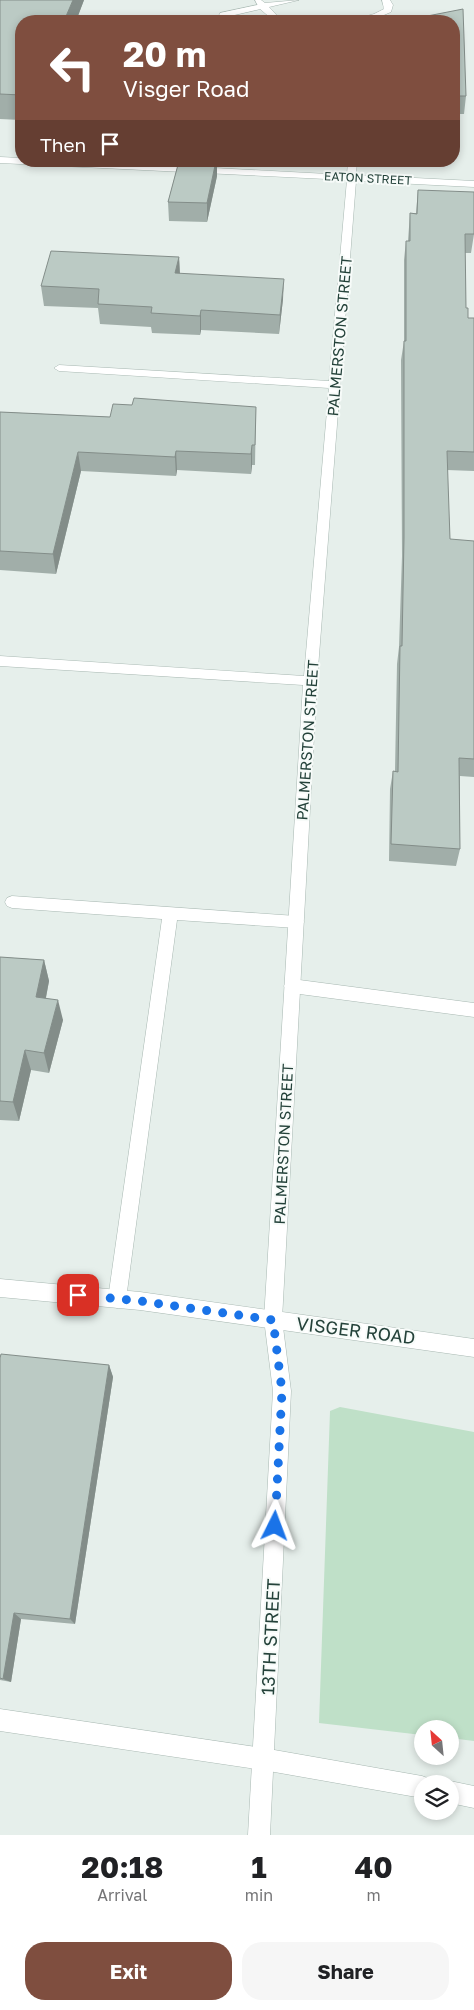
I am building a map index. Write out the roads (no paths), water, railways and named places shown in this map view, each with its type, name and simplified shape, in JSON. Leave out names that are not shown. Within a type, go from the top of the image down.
[{"type":"street","points":[[223,15],[260,3],[295,0]]},
{"type":"street","points":[[379,15],[388,10],[389,5],[386,0]]},
{"type":"street","points":[[260,3],[272,15]]},
{"type":"street","name":"EATON STREET","points":[[0,160],[15,161]]},
{"type":"street","name":"EATON STREET","points":[[145,167],[474,184]]},
{"type":"street","name":"PALMERSTON STREET","points":[[273,1320],[310,681],[353,167]]},
{"type":"street","points":[[59,368],[335,386]]},
{"type":"street","points":[[0,662],[310,681]]},
{"type":"street","points":[[12,902],[296,922]]},
{"type":"street","points":[[117,1299],[170,913]]},
{"type":"street","points":[[292,986],[474,1010]]},
{"type":"street","name":"VISGER ROAD","points":[[0,1288],[117,1299],[474,1348]]},
{"type":"street","name":"13TH STREET","points":[[259,1835],[282,1391],[273,1320]]},
{"type":"street","points":[[0,1720],[264,1758],[414,1786]]},
{"type":"street","points":[[459,1794],[474,1797]]}]
